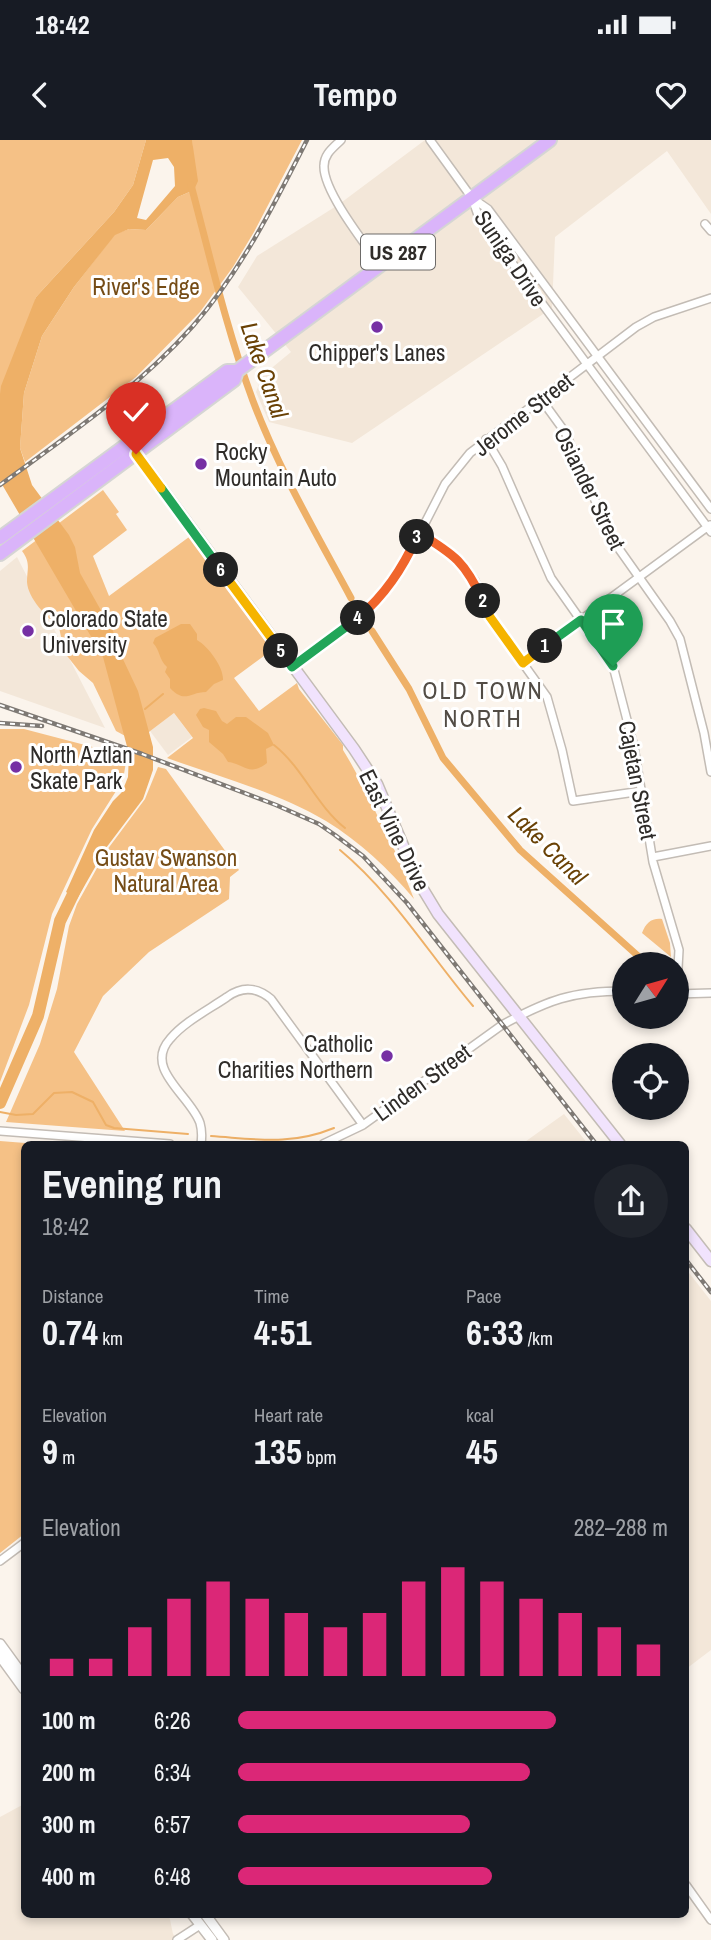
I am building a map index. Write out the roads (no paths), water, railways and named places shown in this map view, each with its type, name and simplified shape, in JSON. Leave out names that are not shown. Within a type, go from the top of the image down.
[{"type":"highway","name":"US 287","points":[[3,544],[132,449],[227,371],[242,368],[550,140]]},
{"type":"main road","name":"East Vine Drive","points":[[132,449],[354,748],[377,784],[425,895],[618,1141]]},
{"type":"main road","points":[[689,1233],[711,1261]]},
{"type":"street","points":[[341,140],[327,153],[325,178],[337,201],[380,265]]},
{"type":"street","points":[[430,140],[472,198]]},
{"type":"street","name":"Suniga Drive","points":[[472,198],[488,209],[711,509]]},
{"type":"street","name":"Suniga Drive","points":[[472,198],[479,218],[710,528]]},
{"type":"street","points":[[705,224],[711,232]]},
{"type":"street","name":"Jerome Street","points":[[292,667],[369,609],[397,575],[445,484],[470,453],[636,327],[654,317],[711,298]]},
{"type":"street","name":"Osiander Street","points":[[541,399],[565,432],[612,539],[680,639],[705,735],[711,772]]},
{"type":"street","name":"Cajetan Street","points":[[486,439],[502,466],[551,578],[608,656],[616,674],[635,747],[653,857],[679,952]]},
{"type":"street","points":[[523,663],[710,528]]},
{"type":"street","points":[[419,533],[462,563],[475,582],[490,617],[551,704],[573,801],[642,791]]},
{"type":"street","points":[[653,857],[711,846]]},
{"type":"street","points":[[201,1141],[200,1123],[164,1070],[161,1053],[172,1037],[232,993],[247,989],[258,990],[271,999],[363,1125]]},
{"type":"street","name":"Linden Street","points":[[329,1141],[363,1125],[502,1025],[551,1000],[581,992],[612,991]]},
{"type":"street","points":[[690,994],[711,993]]},
{"type":"street","points":[[0,1131],[130,1141]]},
{"type":"street","points":[[0,1561],[21,1545]]},
{"type":"street","points":[[0,1644],[21,1673]]},
{"type":"street","points":[[0,1656],[21,1673]]},
{"type":"street","points":[[689,1889],[711,1920]]},
{"type":"street","points":[[195,1918],[212,1940]]},
{"type":"street","points":[[208,1918],[224,1940]]},
{"type":"street","points":[[177,1940],[200,1925]]},
{"type":"waterway","name":"Lake Canal","points":[[191,185],[227,321],[263,427],[286,477],[351,598]]},
{"type":"waterway","name":"Lake Canal","points":[[372,631],[409,689],[443,758],[520,850],[634,952]]},
{"type":"waterway","points":[[145,709],[163,694]]},
{"type":"waterway","points":[[274,745],[345,828]]},
{"type":"waterway","points":[[340,850],[394,905],[473,1006]]},
{"type":"waterway","points":[[0,1103],[38,1016],[60,921],[79,882]]},
{"type":"waterway","points":[[0,1112],[33,1114],[54,1093],[72,1092],[93,1102],[106,1125],[114,1128],[188,1134]]},
{"type":"waterway","points":[[211,1136],[258,1140],[288,1139],[318,1134],[334,1128]]},
{"type":"railway","points":[[0,485],[125,391],[149,371],[193,326],[241,260],[307,140]]},
{"type":"railway","points":[[0,705],[142,754],[276,805],[319,824],[335,835],[363,856],[407,903],[594,1141]]},
{"type":"railway","points":[[0,723],[42,726]]},
{"type":"railway","points":[[689,1264],[711,1292]]},
{"type":"place","name":"Chipper's Lanes","points":[[377,327]]},
{"type":"place","name":"Rocky Mountain Auto","points":[[201,464]]},
{"type":"place","name":"Colorado State University","points":[[28,631]]},
{"type":"place","name":"North Aztlan Skate Park","points":[[16,767]]},
{"type":"place","name":"Catholic Charities Northern","points":[[387,1056]]},
{"type":"district","name":"OLD TOWN NORTH","points":[[483,704]]},
{"type":"park label","name":"River's Edge","points":[[146,286]]},
{"type":"park label","name":"Gustav Swanson Natural Area","points":[[166,870]]}]
